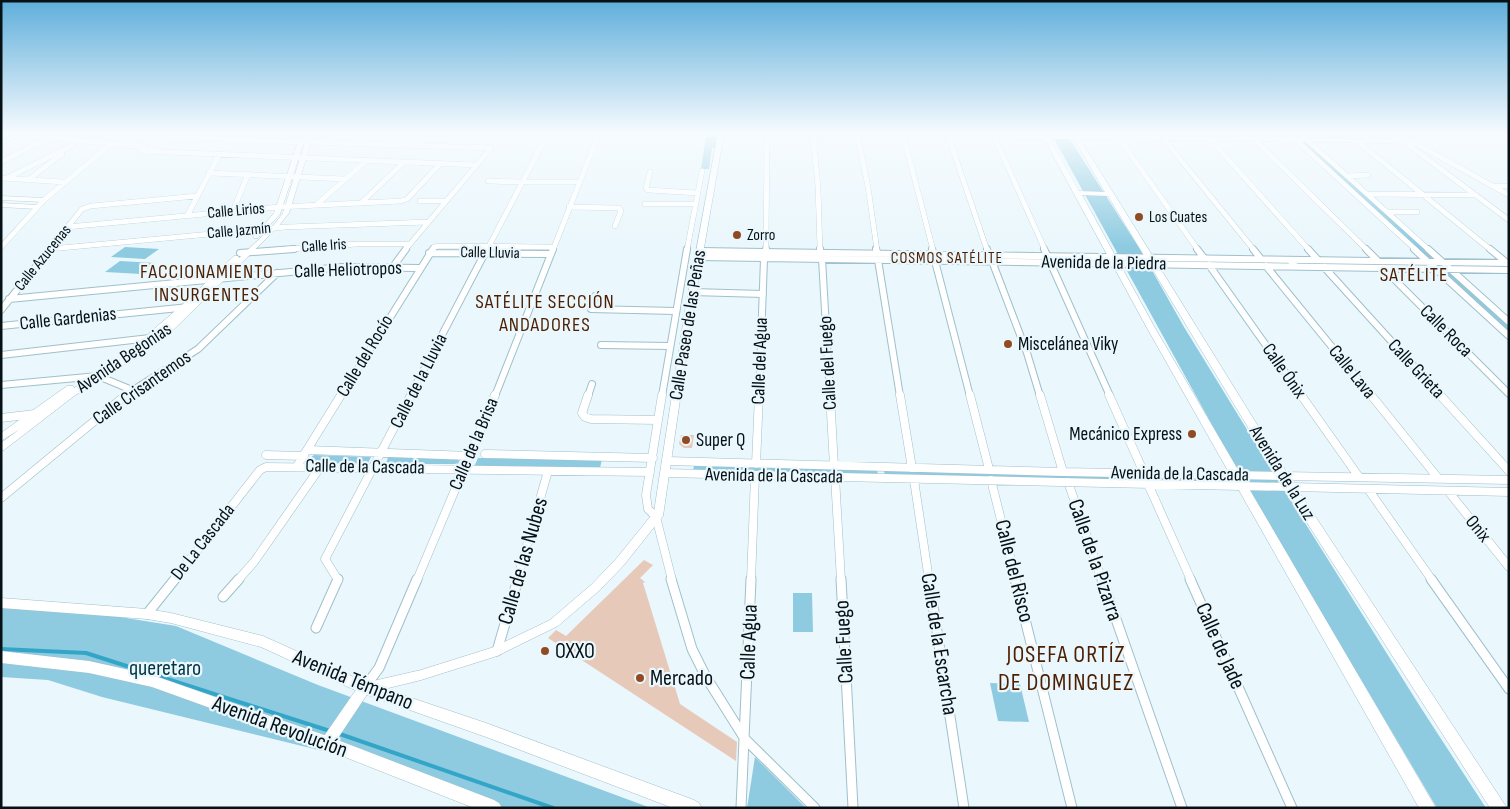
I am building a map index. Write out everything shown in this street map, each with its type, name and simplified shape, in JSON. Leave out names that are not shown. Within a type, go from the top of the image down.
[{"type":"main road","name":"Avenida de la Luz","points":[[1066,171],[1151,328],[1428,808]]},
{"type":"main road","name":"Avenida de la Luz","points":[[1096,171],[1283,481],[1499,808]]},
{"type":"main road","points":[[1078,193],[1110,194]]},
{"type":"main road","name":"Avenida Témpano","points":[[1,602],[147,614],[171,618],[263,642],[364,688],[486,730],[694,808]]},
{"type":"main road","name":"Avenida Revolución","points":[[1,657],[88,667],[152,680],[330,738],[494,808]]},
{"type":"street","points":[[4,178],[19,171]]},
{"type":"street","points":[[28,180],[40,171]]},
{"type":"street","points":[[1,247],[44,200],[78,171]]},
{"type":"street","name":"Avenida Begonias","points":[[1,438],[32,414],[88,376],[138,347],[185,307],[273,221],[294,171]]},
{"type":"street","points":[[315,205],[355,171]]},
{"type":"street","points":[[361,203],[395,171]]},
{"type":"street","name":"Calle Lirios","points":[[67,227],[279,207],[404,200],[433,171]]},
{"type":"street","points":[[392,268],[409,244],[473,171]]},
{"type":"street","name":"Calle de la Lluvia","points":[[316,628],[338,579],[325,559],[529,171]]},
{"type":"street","name":"Calle de la Brisa","points":[[330,738],[379,668],[470,456],[584,171]]},
{"type":"street","name":"Calle Paseo de las Peñas","points":[[656,517],[648,509],[646,498],[675,311],[702,171]]},
{"type":"street","name":"Calle Paseo de las Peñas","points":[[364,688],[421,675],[497,651],[554,623],[620,562],[656,517],[661,508],[692,292],[714,171]]},
{"type":"street","name":"Calle del Agua","points":[[756,464],[767,171]]},
{"type":"street","name":"Calle del Fuego","points":[[816,171],[834,466]]},
{"type":"street","points":[[865,171],[912,468]]},
{"type":"street","points":[[912,171],[989,469]]},
{"type":"street","points":[[960,171],[1027,352],[1063,472]]},
{"type":"street","points":[[1010,171],[1144,473]]},
{"type":"street","points":[[1142,171],[1204,258]]},
{"type":"street","points":[[1190,171],[1261,259]]},
{"type":"street","points":[[1238,171],[1318,260]]},
{"type":"street","points":[[1286,171],[1378,261]]},
{"type":"street","points":[[1329,171],[1509,336]]},
{"type":"street","points":[[1341,171],[1509,322]]},
{"type":"street","points":[[1395,171],[1508,263]]},
{"type":"street","points":[[1447,171],[1475,195],[1509,220]]},
{"type":"street","points":[[1467,171],[1509,195]]},
{"type":"street","points":[[650,172],[646,188],[648,190],[698,193]]},
{"type":"street","points":[[187,216],[209,173],[293,175],[345,179]]},
{"type":"street","points":[[233,211],[248,174]]},
{"type":"street","name":"Avenida Begonias","points":[[1,448],[98,376],[160,338],[282,220],[288,207],[293,175]]},
{"type":"street","points":[[1347,176],[1368,175]]},
{"type":"street","points":[[4,178],[64,182]]},
{"type":"street","points":[[488,181],[579,182]]},
{"type":"street","points":[[1493,186],[1509,186]]},
{"type":"street","points":[[1367,194],[1475,195]]},
{"type":"street","name":"Calle Azucenas","points":[[1,310],[85,207],[197,196]]},
{"type":"street","points":[[1,198],[44,200]]},
{"type":"street","points":[[420,201],[446,201]]},
{"type":"street","points":[[645,204],[696,204]]},
{"type":"street","points":[[1,205],[37,207]]},
{"type":"street","points":[[569,207],[619,208],[615,226]]},
{"type":"street","points":[[1387,212],[1417,212]]},
{"type":"street","name":"Calle Jazmín","points":[[50,249],[266,228],[376,222],[428,222]]},
{"type":"street","name":"Calle Iris","points":[[240,253],[357,244],[409,244]]},
{"type":"street","name":"Calle Lluvia","points":[[435,246],[489,246],[552,251]]},
{"type":"street","name":"Calle del Rocío","points":[[297,466],[419,268],[435,246]]},
{"type":"street","name":"Calle Lluvia","points":[[429,253],[485,254],[552,251]]},
{"type":"street","name":"Avenida de la Piedra","points":[[699,254],[1115,261],[1204,258],[1508,263]]},
{"type":"street","points":[[1289,260],[1296,267]]},
{"type":"street","name":"Avenida de la Piedra","points":[[1152,261],[1209,265],[1509,270]]},
{"type":"street","name":"Calle Ónix","points":[[1209,265],[1359,477]]},
{"type":"street","name":"Calle Lava","points":[[1266,266],[1438,478]]},
{"type":"street","name":"Calle Heliotropos","points":[[9,299],[342,267],[419,268]]},
{"type":"street","name":"Calle Grieta","points":[[1324,267],[1509,471]]},
{"type":"street","name":"Calle Roca","points":[[1383,268],[1509,394]]},
{"type":"street","name":"Calle Crisantemos","points":[[1,498],[132,390],[198,350],[277,273]]},
{"type":"street","points":[[692,292],[763,294]]},
{"type":"street","points":[[595,296],[591,309],[675,311]]},
{"type":"street","name":"Calle Gardenias","points":[[1,326],[194,306]]},
{"type":"street","points":[[1,355],[160,338]]},
{"type":"street","points":[[600,345],[670,346]]},
{"type":"street","points":[[1,385],[98,376],[132,390]]},
{"type":"street","points":[[592,384],[582,413],[585,417],[591,419],[658,420]]},
{"type":"street","points":[[1,418],[46,414]]},
{"type":"street","name":"Calle de la Cascada","points":[[266,455],[382,452],[470,456]]},
{"type":"street","points":[[485,454],[653,458]]},
{"type":"street","name":"Avenida de la Cascada","points":[[668,461],[881,468],[1236,474],[1262,475],[1283,481],[1368,489],[1509,492]]},
{"type":"street","points":[[223,597],[254,562],[321,466]]},
{"type":"street","name":"Calle de la Cascada","points":[[260,470],[266,467],[321,466],[650,472]]},
{"type":"street","points":[[881,468],[883,478]]},
{"type":"street","name":"De La Cascada","points":[[147,614],[260,470]]},
{"type":"street","name":"Calle de las Nubes","points":[[497,651],[548,470]]},
{"type":"street","name":"Avenida de la Cascada","points":[[665,473],[1269,487],[1283,481],[1359,477],[1509,480]]},
{"type":"street","name":"Calle Agua","points":[[740,808],[745,739],[755,476]]},
{"type":"street","name":"Calle Fuego","points":[[835,477],[853,808]]},
{"type":"street","name":"Calle de la Escarcha","points":[[914,480],[964,808]]},
{"type":"street","name":"Calle del Risco","points":[[991,480],[1072,808]]},
{"type":"street","name":"Calle de la Pizarra","points":[[1068,482],[1182,808]]},
{"type":"street","name":"Calle de Jade","points":[[1148,484],[1292,808]]},
{"type":"street","points":[[1368,489],[1509,689]]},
{"type":"street","name":"Onix","points":[[1448,491],[1509,567]]},
{"type":"street","points":[[656,517],[692,649],[706,677],[745,739],[815,808]]},
{"type":"green space","points":[[1072,171],[1090,171],[1141,251],[1184,327],[1270,467],[1486,808],[1437,808],[1233,463]]},
{"type":"green space","points":[[1331,171],[1339,171],[1441,261],[1429,261]]},
{"type":"green space","points":[[125,247],[159,249],[145,259],[111,257]]},
{"type":"green space","points":[[120,261],[155,263],[141,274],[105,272]]},
{"type":"green space","points":[[1442,272],[1451,272],[1509,324],[1509,334]]},
{"type":"green space","points":[[314,455],[371,457],[368,463],[305,462]]},
{"type":"green space","points":[[388,457],[460,459],[458,464],[386,464]]},
{"type":"green space","points":[[478,458],[602,459],[600,468],[474,467]]},
{"type":"green space","points":[[694,466],[877,470],[878,475],[693,470]]},
{"type":"green space","points":[[884,471],[1221,477],[1224,483],[885,476]]},
{"type":"green space","points":[[793,593],[812,593],[813,632],[793,632]]},
{"type":"green space","name":"queretaro","points":[[1,608],[64,608],[176,626],[318,685],[651,808],[494,808],[392,768],[102,697],[48,680],[1,677]]},
{"type":"green space","points":[[990,683],[1020,684],[1029,722],[998,721]]},
{"type":"green space","points":[[755,757],[806,808],[747,808]]},
{"type":"building","name":"Super Q","points":[[681,435],[694,435],[692,448],[684,448],[679,444]]},
{"type":"building","name":"Mercado","points":[[644,560],[653,565],[640,578],[645,582],[643,583],[680,704],[737,742],[736,761],[548,638],[556,630],[566,636]]},
{"type":"waterway","points":[[1,649],[86,653],[330,731]]},
{"type":"waterway","points":[[337,733],[553,808]]},
{"type":"place","name":"Los Cuates","points":[[1139,217]]},
{"type":"place","name":"Zorro","points":[[737,235]]},
{"type":"place","name":"Miscelánea Viky","points":[[1008,344]]},
{"type":"place","name":"Mecánico Express","points":[[1192,434]]},
{"type":"place","name":"Super Q","points":[[686,440]]},
{"type":"place","name":"OXXO","points":[[545,651]]},
{"type":"place","name":"Mercado","points":[[640,678]]},
{"type":"district","name":"COSMOS SATÉLITE","points":[[947,258]]},
{"type":"district","name":"SATÉLITE","points":[[1414,275]]},
{"type":"district","name":"FACCIONAMIENTO INSURGENTES","points":[[207,284]]},
{"type":"district","name":"SATÉLITE SECCIÓN ANDADORES","points":[[545,314]]},
{"type":"district","name":"JOSEFA ORTÍZ DE DOMINGUEZ","points":[[1066,668]]}]
